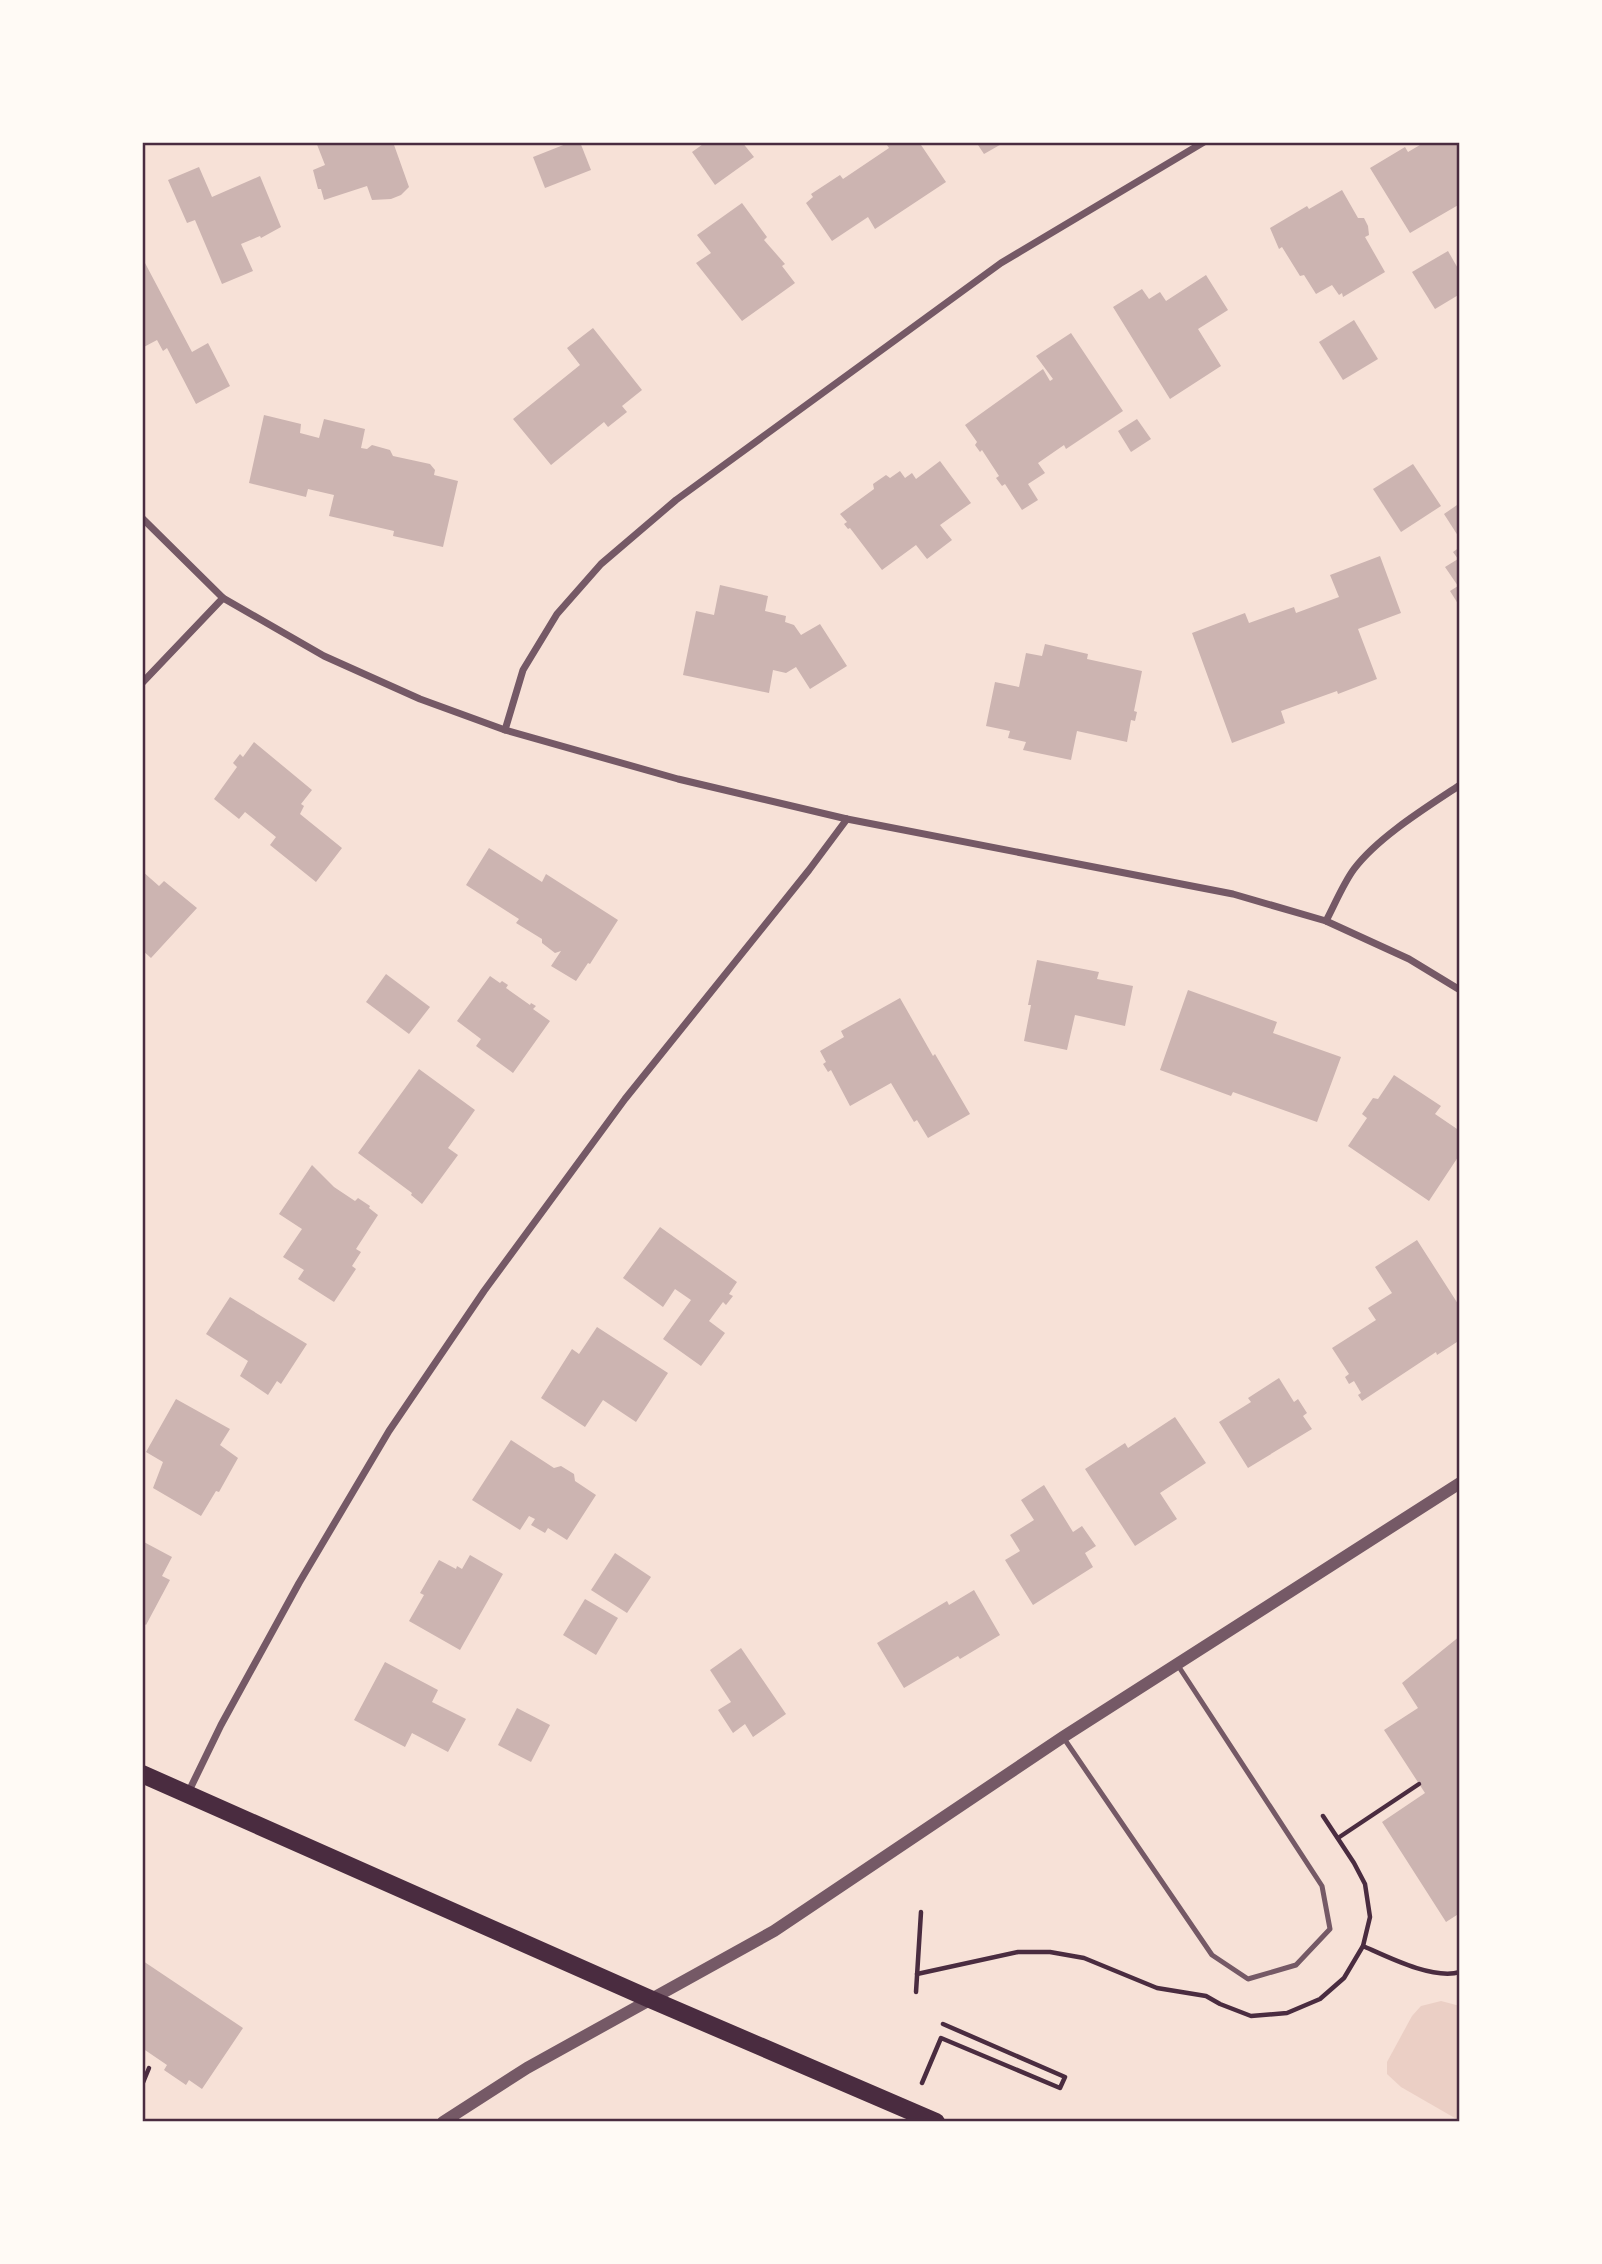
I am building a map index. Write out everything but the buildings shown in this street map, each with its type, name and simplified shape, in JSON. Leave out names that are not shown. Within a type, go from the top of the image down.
[{"type":"main road","points":[[142,1774],[650,1999],[936,2122]]},
{"type":"street","points":[[506,730],[523,670],[557,614],[601,564],[676,500],[1001,263],[1204,142]]},
{"type":"street","points":[[142,518],[223,598],[324,656],[420,699],[506,730],[678,779],[847,819],[1233,894],[1326,921],[1409,960],[1460,990]]},
{"type":"street","points":[[142,683],[223,598]]},
{"type":"street","points":[[1326,921],[1354,869],[1368,854],[1402,825],[1460,785]]},
{"type":"street","points":[[187,1795],[230,1708],[299,1583],[389,1431],[484,1291],[625,1099],[795,888],[847,819]]},
{"type":"street","points":[[443,2122],[527,2068],[774,1931],[1063,1737],[1460,1483]]},
{"type":"lane","points":[[1063,1737],[1212,1955],[1248,1979],[1296,1965],[1330,1929],[1322,1886],[1177,1664]]},
{"type":"path","points":[[1338,1838],[1419,1784]]},
{"type":"path","points":[[916,1992],[921,1912]]},
{"type":"path","points":[[1363,1946],[1409,1966],[1452,1974],[1460,1972]]},
{"type":"path","points":[[920,2086],[940,2038],[1060,2088],[1065,2077],[943,2024]]},
{"type":"path","points":[[142,2085],[149,2068]]},
{"type":"shaded area","points":[[1441,2001],[1460,2006],[1460,2121],[1401,2087],[1387,2074],[1387,2062],[1412,2016],[1421,2006]]}]
